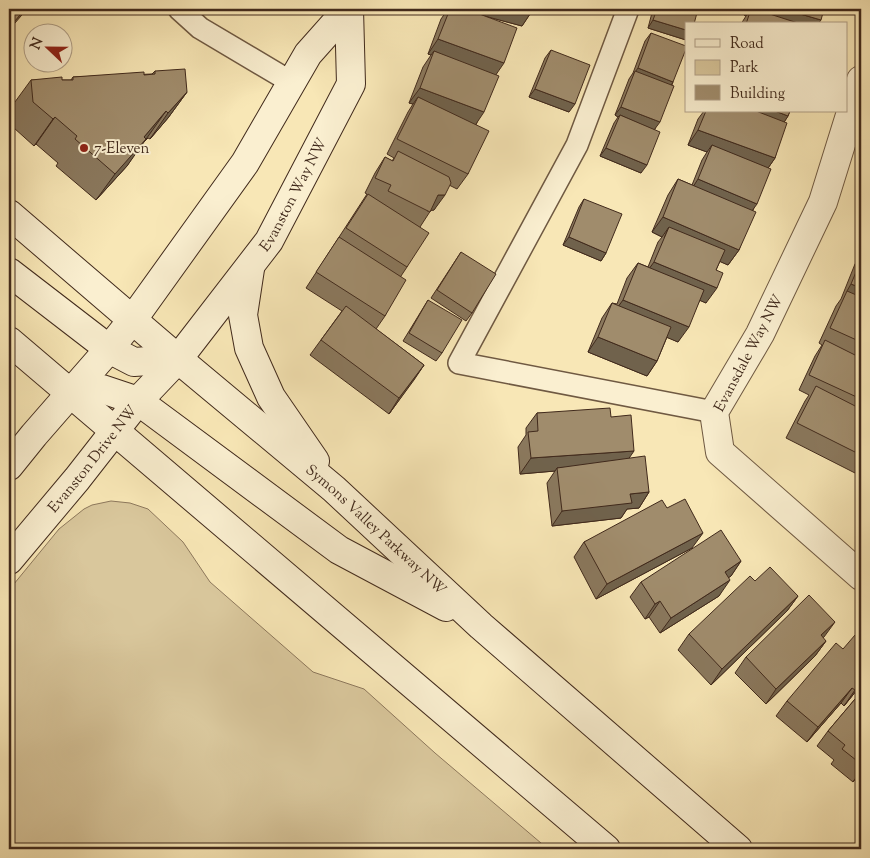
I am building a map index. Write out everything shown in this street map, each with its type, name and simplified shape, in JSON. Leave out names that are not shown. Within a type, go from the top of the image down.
[{"type":"main road","name":"Evanston Way NW","points":[[133,319],[245,163],[308,54],[348,9]]},
{"type":"main road","name":"Evanston Way NW","points":[[178,360],[269,240],[352,84],[348,9]]},
{"type":"main road","name":"Evansdale Way NW","points":[[861,80],[823,202],[760,334],[714,412],[720,452],[861,576]]},
{"type":"main road","name":"Symons Valley Parkway NW","points":[[9,214],[133,319],[178,360],[334,489],[481,626],[738,849]]},
{"type":"main road","points":[[251,265],[243,314],[249,348],[271,397],[334,489]]},
{"type":"main road","points":[[9,272],[109,349],[134,362],[178,360]]},
{"type":"main road","points":[[9,466],[34,434],[133,319]]},
{"type":"main road","points":[[9,341],[606,849]]},
{"type":"main road","name":"Evanston Drive NW","points":[[9,560],[115,432],[138,401],[178,360]]},
{"type":"main road","points":[[70,394],[102,389],[138,401],[339,550],[481,626]]},
{"type":"lane","points":[[179,9],[200,28],[291,82]]},
{"type":"lane","points":[[628,9],[577,145],[459,363],[714,412]]},
{"type":"green space","points":[[111,501],[130,503],[148,509],[183,542],[210,582],[313,672],[364,689],[435,753],[548,849],[9,849],[9,590],[59,529],[84,509],[92,505]]},
{"type":"building","points":[[9,9],[25,9],[9,28]]},
{"type":"building","points":[[450,9],[466,9],[517,28],[504,63],[438,39]]},
{"type":"building","points":[[657,9],[698,9],[695,22],[685,22],[685,30],[653,20]]},
{"type":"building","points":[[751,9],[754,9],[795,22],[747,22]]},
{"type":"building","points":[[783,9],[824,9],[821,20]]},
{"type":"building","points":[[651,33],[685,46],[685,52],[673,82],[638,68]]},
{"type":"building","points":[[551,50],[590,65],[575,104],[535,89]]},
{"type":"building","points":[[434,51],[499,76],[484,112],[420,88]]},
{"type":"building","points":[[185,69],[187,92],[168,113],[166,111],[144,137],[146,139],[115,174],[75,139],[77,136],[55,117],[53,119],[33,102],[31,80],[62,77],[62,80],[73,80],[73,77],[144,72],[144,75],[155,74],[155,71]]},
{"type":"building","points":[[635,71],[674,86],[660,122],[621,107]]},
{"type":"building","points":[[418,97],[489,131],[468,174],[397,139]]},
{"type":"building","points":[[706,112],[759,112],[787,123],[775,158],[698,130]]},
{"type":"building","points":[[778,112],[790,112],[788,116]]},
{"type":"building","points":[[620,115],[660,132],[647,165],[606,148]]},
{"type":"building","points":[[712,145],[771,169],[757,204],[698,179]]},
{"type":"building","points":[[398,151],[449,177],[451,183],[445,195],[438,195],[430,212],[388,191],[391,185],[375,178],[385,157],[393,161]]},
{"type":"building","points":[[678,179],[756,212],[739,250],[663,217]]},
{"type":"building","points":[[368,194],[429,233],[407,267],[346,228]]},
{"type":"building","points":[[584,199],[622,214],[606,253],[569,237]]},
{"type":"building","points":[[669,227],[725,250],[716,270],[723,273],[717,288],[654,262]]},
{"type":"building","points":[[339,237],[406,280],[385,316],[316,272]]},
{"type":"building","points":[[461,252],[496,274],[472,313],[437,290]]},
{"type":"building","points":[[861,260],[861,288],[851,284]]},
{"type":"building","points":[[638,263],[704,290],[689,327],[623,300]]},
{"type":"building","points":[[847,291],[861,297],[861,342],[830,328]]},
{"type":"building","points":[[428,300],[462,320],[442,353],[409,333]]},
{"type":"building","points":[[612,303],[671,327],[657,361],[598,337]]},
{"type":"building","points":[[346,306],[424,365],[399,398],[321,340]]},
{"type":"building","points":[[825,340],[861,358],[861,399],[809,375]]},
{"type":"building","points":[[816,386],[861,409],[861,455],[797,423]]},
{"type":"building","points":[[610,408],[611,417],[631,415],[634,451],[531,458],[528,432],[538,431],[537,413]]},
{"type":"building","points":[[645,456],[649,492],[630,494],[632,503],[562,511],[557,468]]},
{"type":"building","points":[[685,499],[703,533],[607,584],[584,542],[662,500],[667,508]]},
{"type":"building","points":[[721,530],[741,561],[725,572],[730,580],[671,618],[660,601],[655,604],[641,582]]},
{"type":"building","points":[[770,567],[798,596],[722,669],[689,634],[750,576],[755,581]]},
{"type":"building","points":[[809,595],[835,622],[821,635],[826,641],[776,689],[746,657]]},
{"type":"building","points":[[855,635],[861,641],[861,682],[855,690],[852,688],[818,727],[787,701],[836,643],[843,649]]},
{"type":"building","points":[[861,692],[861,764],[842,749],[845,745],[828,731]]},
{"type":"place","name":"7-Eleven","points":[[84,148]]}]
